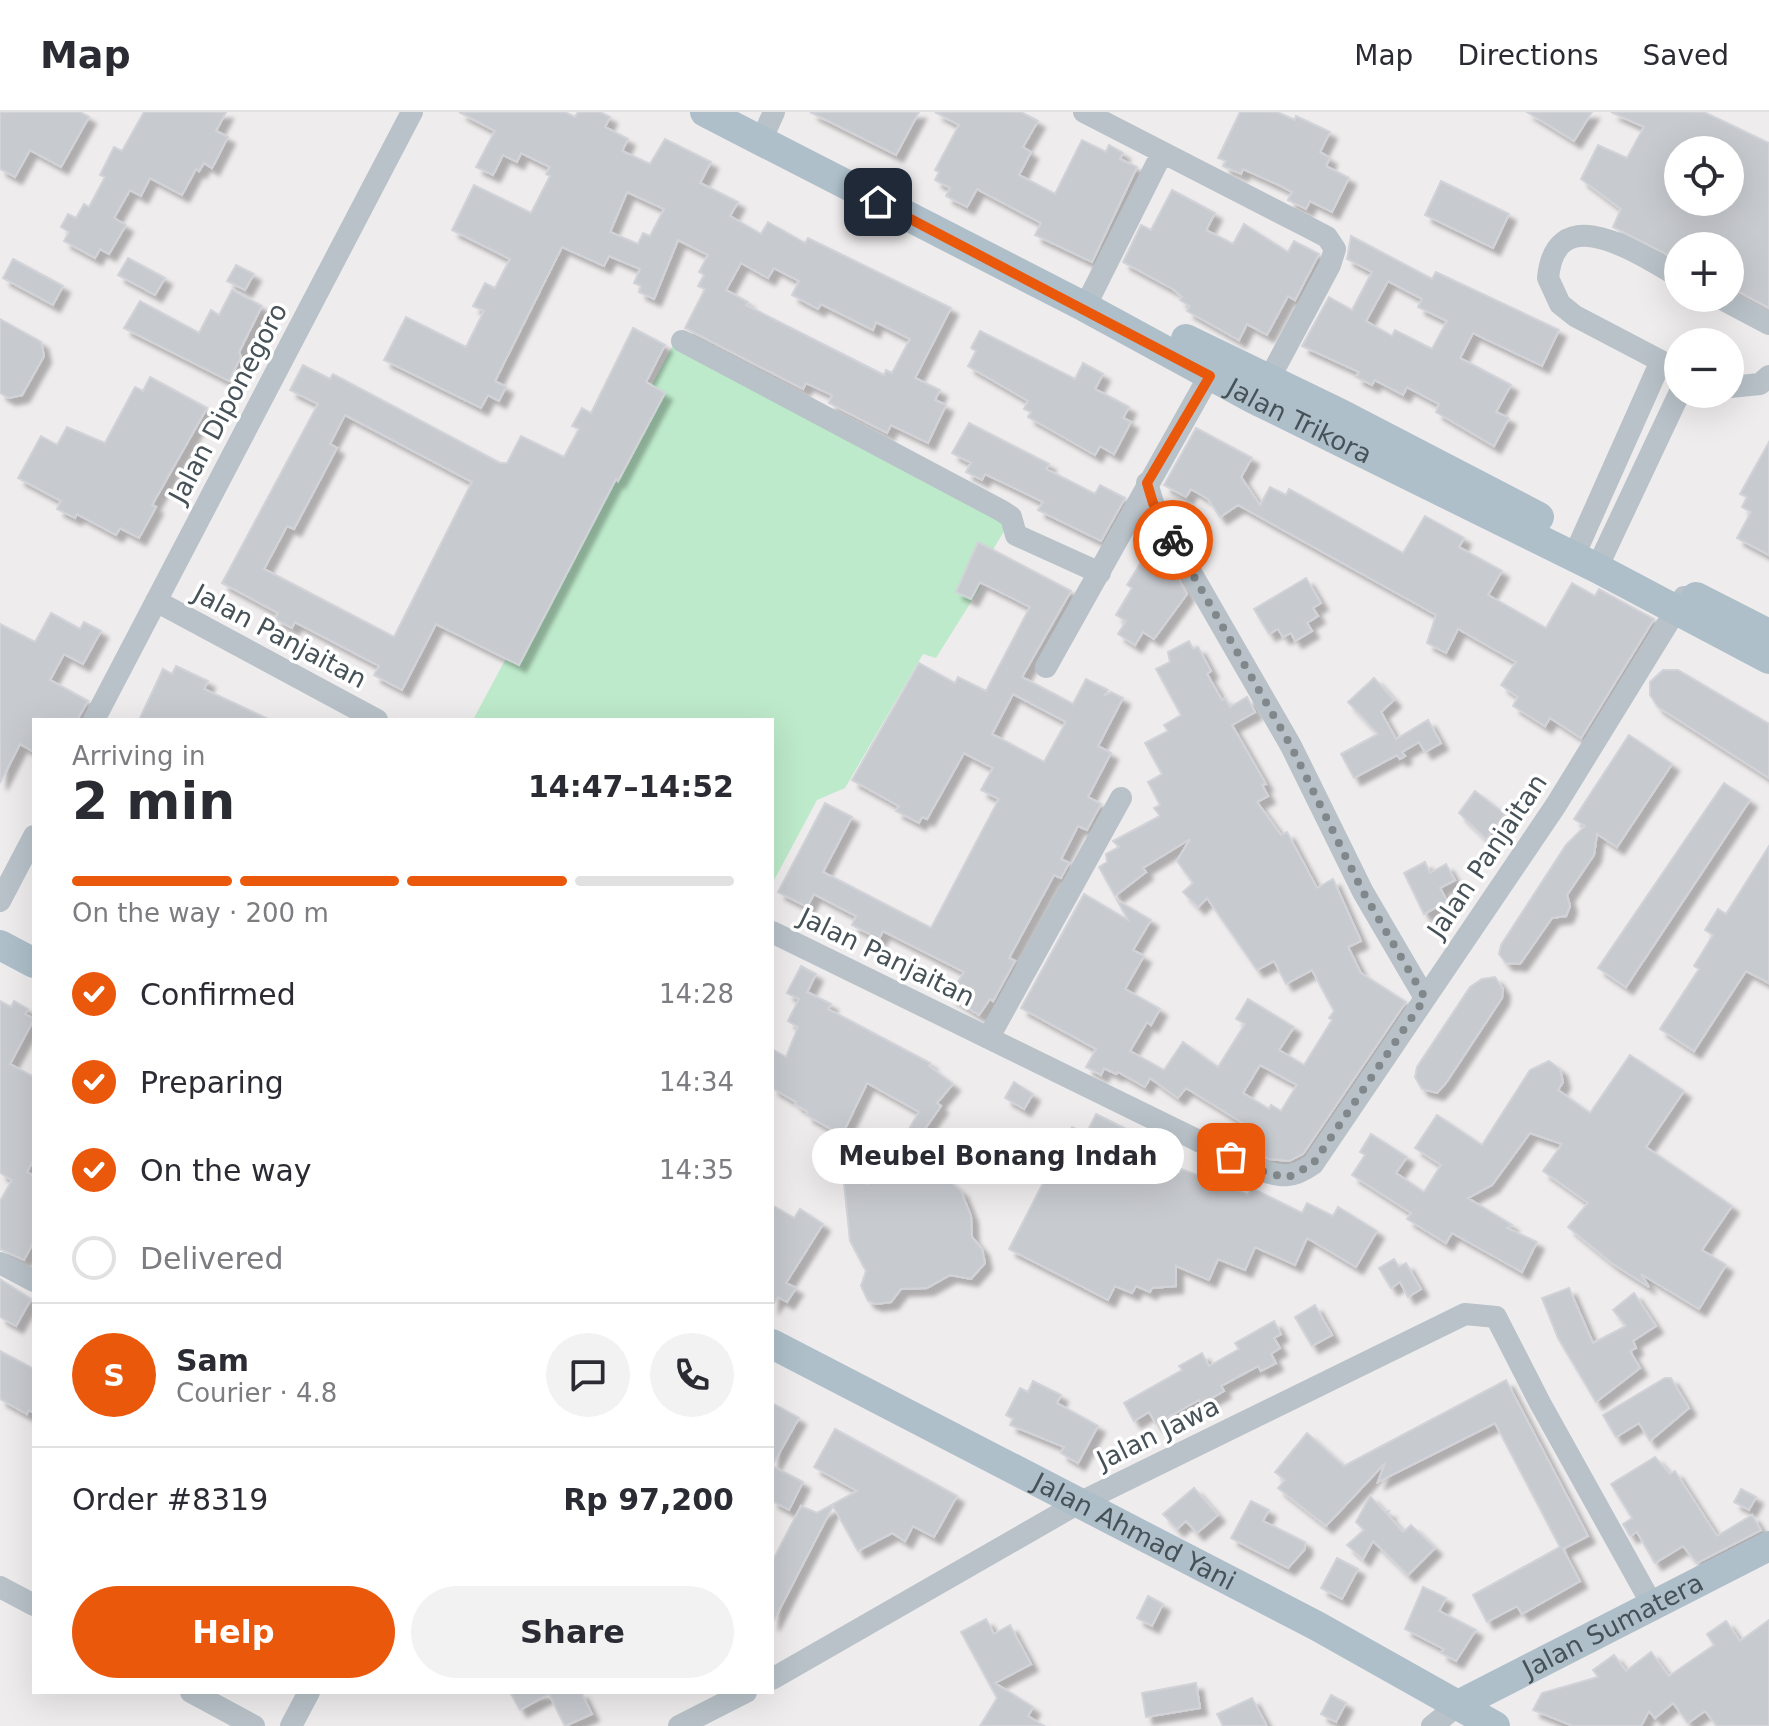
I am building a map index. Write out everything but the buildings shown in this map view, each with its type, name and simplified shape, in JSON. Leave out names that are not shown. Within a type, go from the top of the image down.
[{"type":"main road","name":"Jalan Trikora","points":[[705,112],[762,122],[1215,366],[1682,601],[1769,634]]},
{"type":"main road","name":"Jalan Trikora","points":[[1215,366],[1268,381],[1341,414],[1590,554]]},
{"type":"main road","name":"Jalan Trikora","points":[[1682,601],[1769,659]]},
{"type":"main road","points":[[0,945],[32,962]]},
{"type":"main road","name":"Jalan Ahmad Yani","points":[[774,1345],[1317,1626],[1495,1726]]},
{"type":"main road","name":"Jalan Sumatera","points":[[1458,1705],[1654,1608],[1769,1546]]},
{"type":"street","name":"Jalan Diponegoro","points":[[95,718],[412,112]]},
{"type":"street","points":[[1084,112],[1327,237],[1335,249],[1330,265],[1268,381]]},
{"type":"street","points":[[1089,300],[1162,153]]},
{"type":"street","points":[[1664,269],[1607,238],[1588,234],[1564,245],[1549,262],[1548,278],[1560,304],[1575,316],[1664,362]]},
{"type":"street","points":[[1744,311],[1769,324]]},
{"type":"street","points":[[682,341],[1002,511],[1011,517],[1016,535],[1100,573]]},
{"type":"street","points":[[1046,667],[1215,366]]},
{"type":"street","points":[[1744,386],[1760,384],[1769,376]]},
{"type":"street","points":[[1590,554],[1664,379]]},
{"type":"street","points":[[1590,554],[1671,408]]},
{"type":"street","points":[[1147,483],[1167,530],[1291,746],[1363,892],[1425,998]]},
{"type":"street","name":"Jalan Panjaitan","points":[[156,601],[373,718]]},
{"type":"street","name":"Jalan Panjaitan","points":[[774,933],[1258,1170],[1287,1178],[1313,1164],[1556,805],[1682,601]]},
{"type":"street","points":[[989,1037],[1121,798]]},
{"type":"street","points":[[0,901],[32,840]]},
{"type":"street","points":[[0,1263],[32,1280]]},
{"type":"street","name":"Jalan Jawa","points":[[774,1678],[1077,1504],[1465,1314],[1496,1317],[1654,1608]]},
{"type":"street","points":[[0,1587],[32,1604]]},
{"type":"street","points":[[193,1694],[217,1717],[254,1726]]},
{"type":"street","points":[[291,1726],[308,1694]]},
{"type":"street","points":[[679,1726],[742,1694]]},
{"type":"street","points":[[1432,1726],[1458,1705]]},
{"type":"green space","points":[[673,345],[1009,523],[974,581],[981,586],[936,658],[923,654],[845,788],[817,800],[774,880],[774,718],[474,718]]},
{"type":"way so far","points":[[1173,540],[1291,746],[1363,892],[1425,998],[1313,1164],[1298,1175],[1287,1178],[1258,1170],[1231,1157]]},
{"type":"place","name":"Meubel Bonang Indah","points":[[1231,1157]]},
{"type":"route","points":[[878,202],[1085,307],[1210,376],[1147,483],[1153,503],[1173,540]]}]
